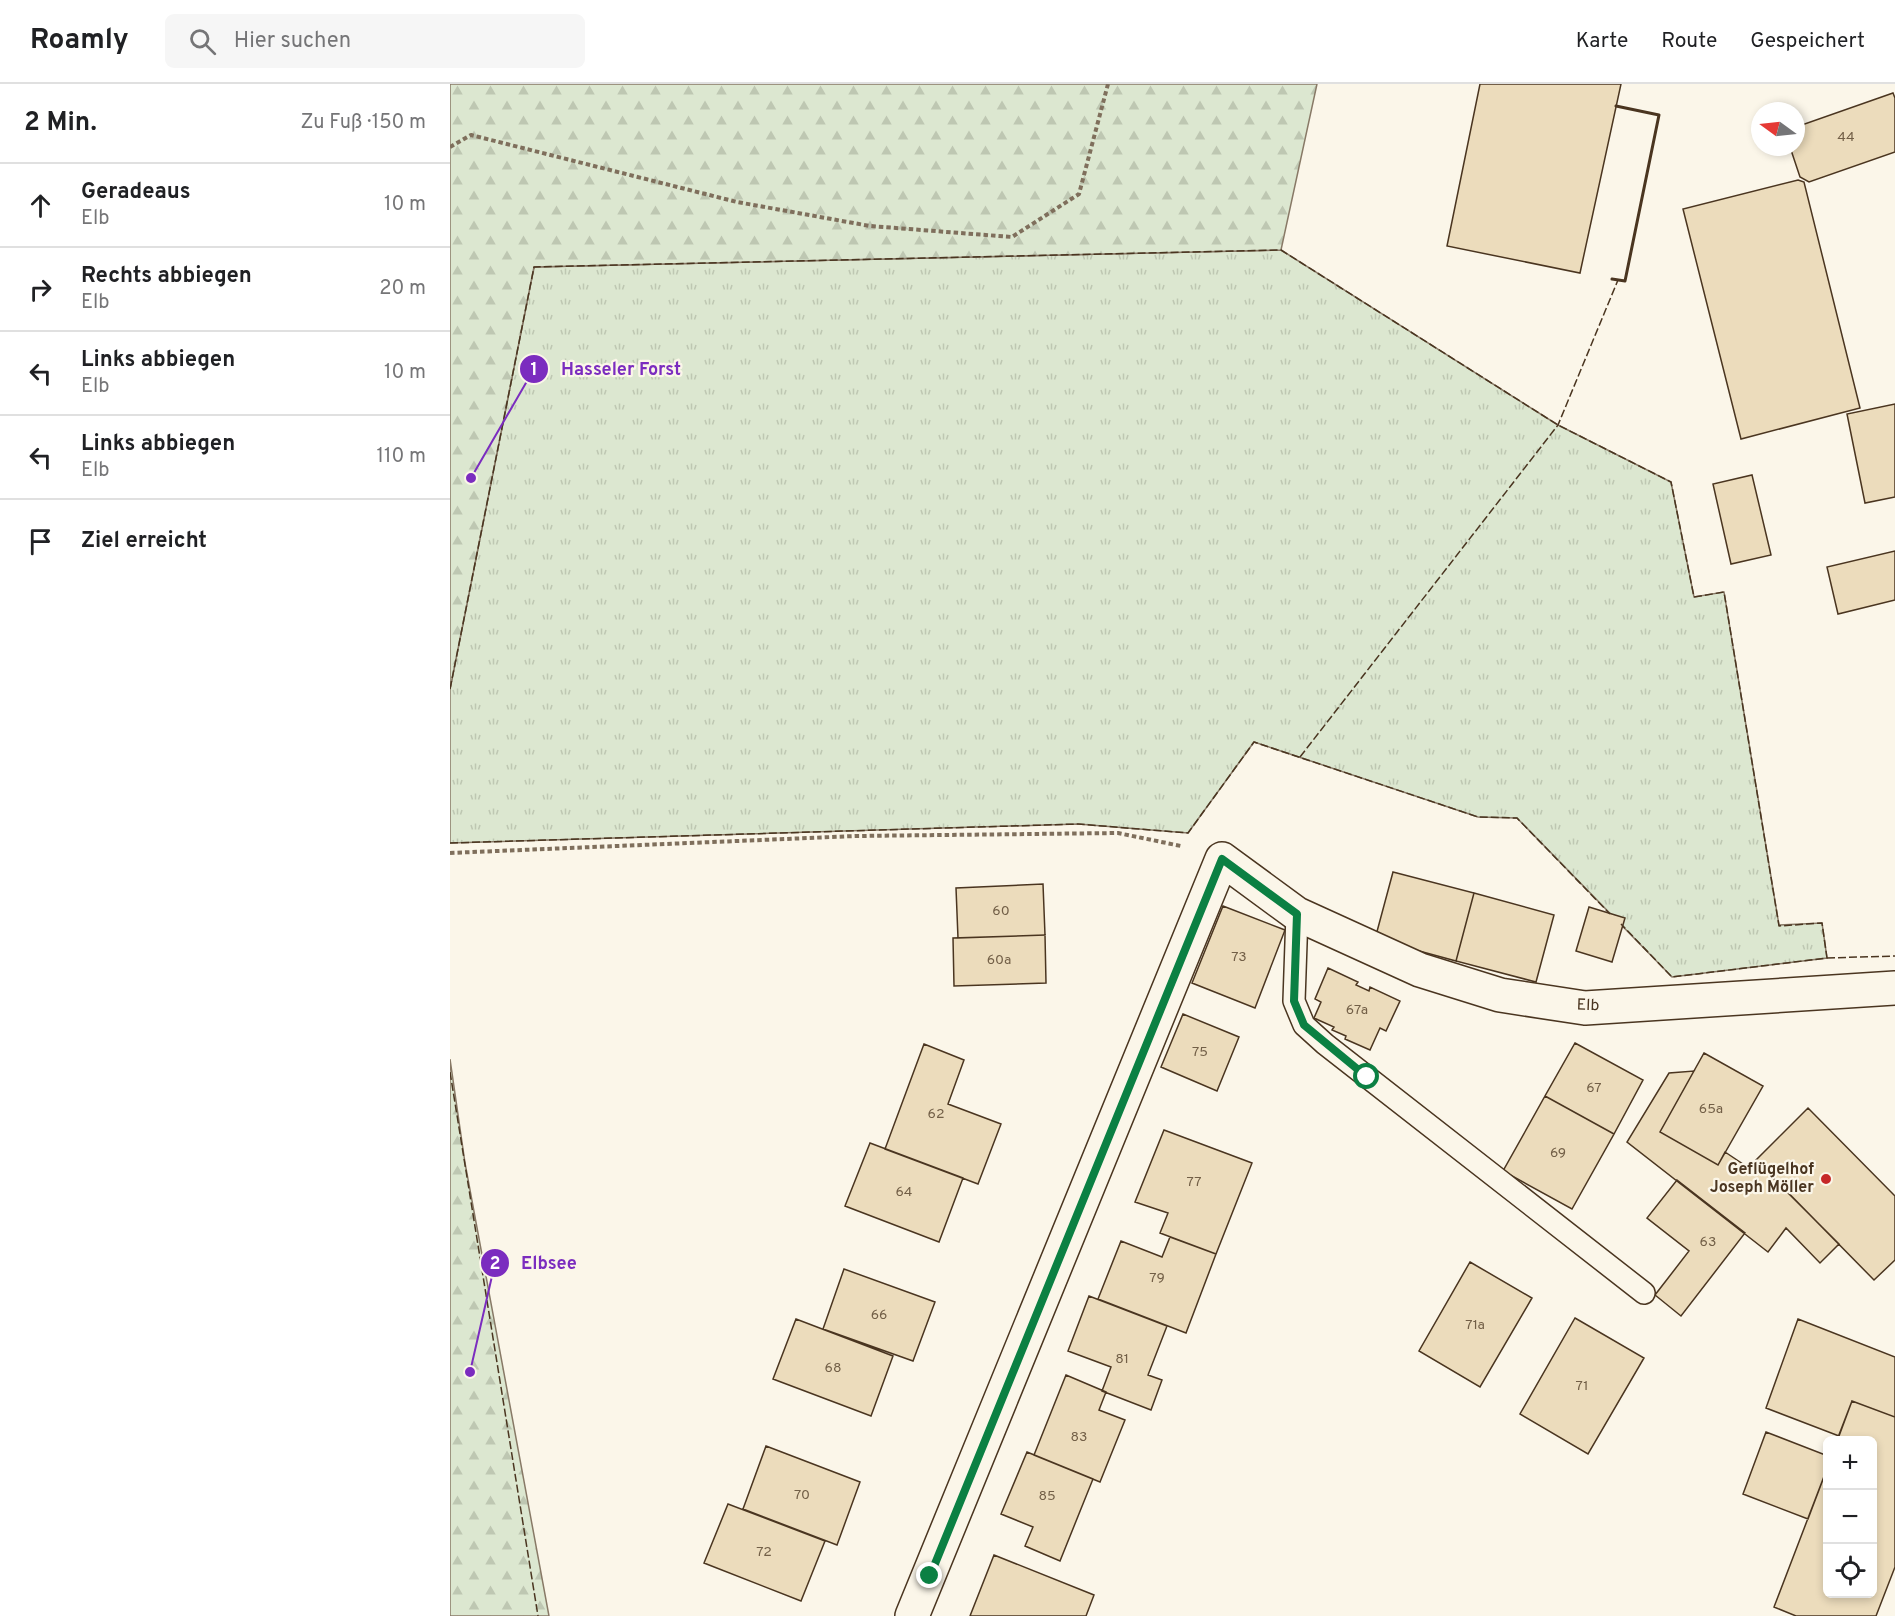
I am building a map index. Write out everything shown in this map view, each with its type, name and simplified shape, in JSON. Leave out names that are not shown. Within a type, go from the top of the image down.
[{"type":"street","name":"Elb","points":[[1222,859],[1297,914],[1420,970],[1500,995],[1585,1008],[1895,988]]},
{"type":"street","points":[[912,1616],[1222,859]]},
{"type":"lane","points":[[1297,914],[1294,1001],[1304,1025],[1334,1051],[1644,1293]]},
{"type":"path","points":[[450,147],[471,135],[748,204],[870,226],[1012,237],[1078,194],[1108,84]]},
{"type":"path","points":[[450,853],[856,836],[1118,834],[1185,847],[1222,859]]},
{"type":"green space","points":[[450,84],[1317,84],[1281,250],[534,267],[450,689]]},
{"type":"green space","points":[[1281,250],[1558,425],[1671,482],[1694,597],[1724,592],[1779,925],[1822,923],[1827,958],[1672,977],[1517,818],[1478,817],[1254,742],[1188,833],[1078,824],[450,843],[450,689],[534,267]]},
{"type":"green space","points":[[450,1059],[465,1163],[549,1616],[450,1616]]},
{"type":"building","points":[[1480,84],[1621,84],[1580,273],[1447,246]]},
{"type":"building","points":[[1893,93],[1895,98],[1895,152],[1809,182],[1800,177],[1793,156],[1805,156],[1805,124]]},
{"type":"building","points":[[1798,180],[1804,182],[1860,408],[1741,439],[1683,209]]},
{"type":"building","points":[[1895,404],[1895,497],[1865,503],[1847,414]]},
{"type":"building","points":[[1752,475],[1771,555],[1731,564],[1713,484]]},
{"type":"building","points":[[1895,551],[1895,600],[1838,614],[1827,567]]},
{"type":"building","points":[[1393,872],[1474,893],[1456,961],[1375,939]]},
{"type":"building","points":[[1043,884],[1045,935],[958,938],[956,888]]},
{"type":"building","points":[[1474,893],[1554,915],[1536,982],[1456,961]]},
{"type":"building","points":[[1223,906],[1285,930],[1255,1008],[1192,983]]},
{"type":"building","points":[[1589,907],[1625,918],[1612,962],[1576,951]]},
{"type":"building","points":[[1045,935],[1046,983],[954,986],[953,938]]},
{"type":"building","points":[[1328,968],[1358,982],[1356,985],[1369,991],[1370,987],[1400,1001],[1386,1031],[1380,1028],[1370,1050],[1345,1039],[1346,1036],[1332,1030],[1334,1027],[1314,1018],[1321,1002],[1315,999]]},
{"type":"building","points":[[1183,1014],[1239,1037],[1217,1091],[1161,1067]]},
{"type":"building","points":[[1575,1043],[1643,1080],[1614,1134],[1545,1096]]},
{"type":"building","points":[[924,1044],[964,1060],[948,1104],[1001,1124],[978,1184],[885,1149]]},
{"type":"building","points":[[1704,1053],[1763,1086],[1718,1165],[1660,1132]]},
{"type":"building","points":[[1694,1071],[1660,1132],[1718,1165],[1725,1152],[1752,1170],[1757,1162],[1839,1244],[1820,1263],[1786,1228],[1768,1252],[1627,1142],[1669,1073]]},
{"type":"building","points":[[1545,1096],[1614,1134],[1572,1209],[1503,1171]]},
{"type":"building","name":"Geflügelhof Joseph Möller","points":[[1808,1108],[1895,1196],[1895,1260],[1874,1280],[1756,1160]]},
{"type":"building","points":[[1164,1130],[1252,1163],[1216,1254],[1160,1233],[1168,1213],[1135,1202]]},
{"type":"building","points":[[870,1143],[963,1178],[939,1242],[845,1206]]},
{"type":"building","points":[[1677,1180],[1745,1233],[1681,1316],[1655,1295],[1689,1251],[1647,1218]]},
{"type":"building","points":[[1170,1237],[1216,1254],[1186,1333],[1098,1299],[1121,1241],[1162,1257]]},
{"type":"building","points":[[1470,1262],[1532,1298],[1480,1387],[1419,1351]]},
{"type":"building","points":[[844,1269],[935,1302],[913,1361],[823,1329]]},
{"type":"building","points":[[1089,1296],[1167,1326],[1148,1375],[1162,1380],[1151,1410],[1102,1391],[1111,1367],[1068,1351]]},
{"type":"building","points":[[1575,1318],[1644,1358],[1588,1454],[1520,1414]]},
{"type":"building","points":[[796,1319],[893,1356],[871,1416],[773,1379]]},
{"type":"building","points":[[1798,1319],[1895,1357],[1895,1417],[1852,1401],[1839,1436],[1766,1408]]},
{"type":"building","points":[[1066,1375],[1106,1392],[1099,1410],[1125,1420],[1100,1482],[1034,1455]]},
{"type":"building","points":[[1852,1401],[1895,1417],[1895,1567],[1876,1616],[1796,1616],[1774,1607],[1823,1479],[1823,1598],[1877,1598],[1877,1436],[1839,1436]]},
{"type":"building","points":[[1766,1432],[1823,1454],[1823,1479],[1808,1519],[1743,1494]]},
{"type":"building","points":[[766,1446],[860,1482],[837,1545],[743,1509]]},
{"type":"building","points":[[1027,1452],[1093,1479],[1060,1561],[1025,1546],[1033,1527],[1001,1514]]},
{"type":"building","points":[[728,1504],[825,1541],[801,1601],[704,1563]]},
{"type":"building","points":[[994,1555],[1094,1595],[1086,1616],[970,1616]]},
{"type":"fence","points":[[450,689],[534,267],[1281,250],[1558,425],[1671,482],[1694,597],[1724,592],[1779,926],[1822,923],[1827,958],[1672,977],[1621,924]]},
{"type":"fence","points":[[1300,757],[1558,425],[1618,280]]},
{"type":"fence","points":[[450,843],[1078,824],[1188,833],[1254,742],[1478,817],[1517,818],[1610,914]]},
{"type":"fence","points":[[1827,958],[1895,956]]},
{"type":"fence","points":[[450,1072],[538,1616]]},
{"type":"wall","points":[[1612,279],[1625,281],[1659,115],[1616,106]]},
{"type":"place","name":"Hasseler Forst","points":[[471,478]]},
{"type":"place","name":"Geflügelhof Joseph Möller","points":[[1826,1179]]},
{"type":"place","name":"Elbsee","points":[[470,1372]]},
{"type":"route","points":[[930,1576],[1222,859],[1297,914],[1294,1001],[1304,1025],[1367,1077]]}]
